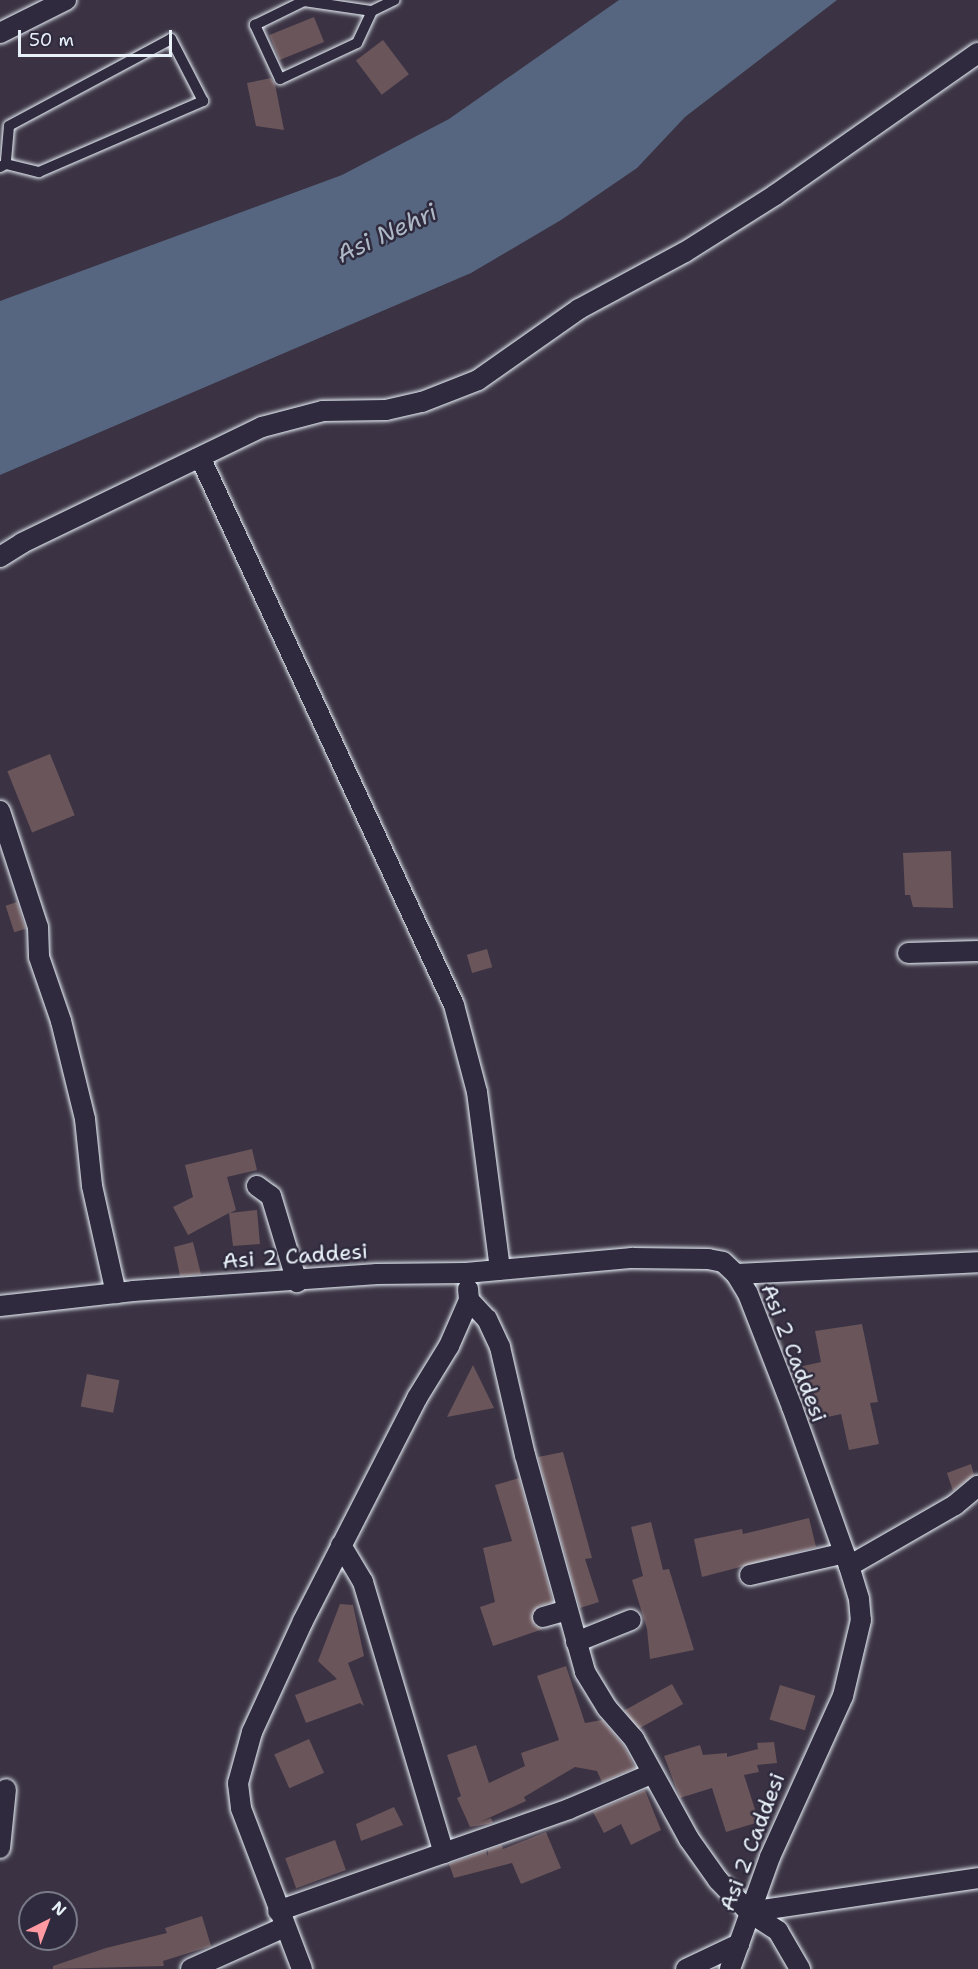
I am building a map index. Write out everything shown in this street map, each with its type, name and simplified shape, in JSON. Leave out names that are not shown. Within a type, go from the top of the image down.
[{"type":"street","points":[[0,33],[66,0]]},
{"type":"street","points":[[0,557],[22,543],[262,427],[323,411],[386,410],[422,402],[478,380],[579,309],[685,252],[775,195],[978,53]]},
{"type":"street","points":[[200,457],[454,1005],[477,1092],[500,1270]]},
{"type":"street","points":[[0,811],[38,927],[39,957],[61,1021],[84,1119],[92,1186],[116,1293]]},
{"type":"street","points":[[908,952],[978,951]]},
{"type":"street","points":[[257,1186],[271,1196],[297,1282]]},
{"type":"street","name":"Asi 2 Caddesi","points":[[0,1305],[116,1293],[297,1282],[377,1274],[466,1274],[632,1258],[708,1259],[723,1263],[736,1274],[748,1294],[792,1407],[859,1599],[856,1652],[843,1696],[803,1776],[749,1912],[730,1969]]},
{"type":"street","points":[[736,1274],[978,1262]]},
{"type":"street","points":[[302,1969],[241,1808],[238,1783],[252,1732],[341,1545],[417,1398],[448,1346],[469,1300],[466,1274]]},
{"type":"street","points":[[469,1300],[488,1319],[500,1347],[585,1672],[607,1708],[634,1739],[651,1774],[689,1839],[718,1880],[749,1912],[778,1930],[800,1969]]},
{"type":"street","points":[[750,1575],[845,1560],[955,1505],[978,1486]]},
{"type":"street","points":[[341,1545],[363,1582],[444,1854]]},
{"type":"street","points":[[543,1617],[567,1610]]},
{"type":"street","points":[[576,1642],[631,1620]]},
{"type":"street","points":[[191,1969],[282,1919],[444,1854],[569,1809],[651,1774]]},
{"type":"street","points":[[0,1848],[6,1789]]},
{"type":"street","points":[[749,1912],[978,1878]]},
{"type":"street","points":[[686,1969],[739,1944]]},
{"type":"lane","points":[[372,11],[357,43],[280,79],[255,25],[304,1],[372,11],[395,0]]},
{"type":"lane","points":[[171,39],[203,101],[39,172],[3,165],[9,126],[171,39]]},
{"type":"water","name":"Asi Nehri","points":[[619,0],[837,0],[685,117],[637,168],[561,220],[471,273],[0,475],[0,301],[342,175],[449,119]]},
{"type":"building","points":[[314,17],[324,42],[280,60],[269,35]]},
{"type":"building","points":[[383,40],[409,74],[382,95],[356,60]]},
{"type":"building","points":[[271,78],[275,84],[284,130],[256,126],[247,83]]},
{"type":"building","points":[[50,754],[75,815],[32,832],[7,771]]},
{"type":"building","points":[[951,851],[953,908],[913,907],[910,895],[905,895],[903,853]]},
{"type":"building","points":[[17,902],[26,929],[14,932],[6,906]]},
{"type":"building","points":[[487,949],[492,967],[472,973],[467,955]]},
{"type":"building","points":[[252,1149],[257,1170],[227,1177],[236,1210],[230,1213],[257,1210],[260,1244],[233,1246],[229,1213],[188,1235],[173,1207],[193,1197],[185,1165]]},
{"type":"building","points":[[193,1242],[201,1274],[180,1276],[174,1247]]},
{"type":"building","points":[[862,1324],[878,1402],[870,1403],[879,1444],[849,1450],[841,1414],[810,1421],[790,1369],[821,1362],[815,1331]]},
{"type":"building","points":[[473,1365],[494,1408],[447,1417]]},
{"type":"building","points":[[87,1374],[119,1380],[113,1413],[81,1406]]},
{"type":"building","points":[[563,1452],[592,1558],[585,1559],[599,1602],[580,1608],[538,1457]]},
{"type":"building","points":[[971,1464],[974,1475],[953,1491],[947,1473]]},
{"type":"building","points":[[519,1478],[553,1602],[539,1606],[532,1614],[534,1625],[543,1629],[493,1646],[480,1607],[495,1602],[483,1548],[512,1541],[495,1485]]},
{"type":"building","points":[[809,1518],[816,1547],[702,1577],[694,1539],[742,1529],[743,1534]]},
{"type":"building","points":[[651,1522],[663,1570],[669,1569],[694,1650],[650,1659],[647,1629],[632,1580],[643,1576],[631,1527]]},
{"type":"building","points":[[340,1604],[353,1605],[364,1656],[348,1663],[364,1706],[360,1703],[306,1723],[295,1695],[337,1679],[318,1661]]},
{"type":"building","points":[[566,1666],[585,1723],[602,1720],[624,1746],[635,1768],[602,1782],[597,1771],[575,1767],[524,1797],[526,1801],[480,1822],[491,1818],[493,1823],[470,1827],[457,1798],[461,1796],[447,1755],[476,1745],[489,1783],[525,1766],[521,1753],[559,1740],[537,1676]]},
{"type":"building","points":[[672,1684],[683,1704],[636,1730],[625,1710]]},
{"type":"building","points":[[780,1685],[815,1696],[805,1730],[769,1719]]},
{"type":"building","points":[[309,1739],[324,1773],[289,1788],[274,1754]]},
{"type":"building","points":[[774,1742],[777,1763],[757,1765],[759,1772],[744,1775],[759,1822],[726,1832],[712,1788],[680,1798],[664,1756],[700,1745],[703,1755],[727,1753],[727,1757],[758,1749],[757,1743]]},
{"type":"building","points":[[645,1790],[661,1830],[631,1845],[621,1824],[604,1833],[593,1812]]},
{"type":"building","points":[[394,1807],[403,1825],[361,1841],[356,1824]]},
{"type":"building","points":[[546,1832],[561,1868],[521,1884],[512,1863],[454,1878],[449,1864],[486,1851],[488,1856],[488,1850],[502,1845],[503,1849]]},
{"type":"building","points":[[335,1840],[346,1870],[296,1888],[285,1858]]},
{"type":"building","points":[[202,1916],[211,1946],[163,1961],[164,1966],[53,1969],[53,1966],[106,1948],[167,1933],[165,1928]]}]
